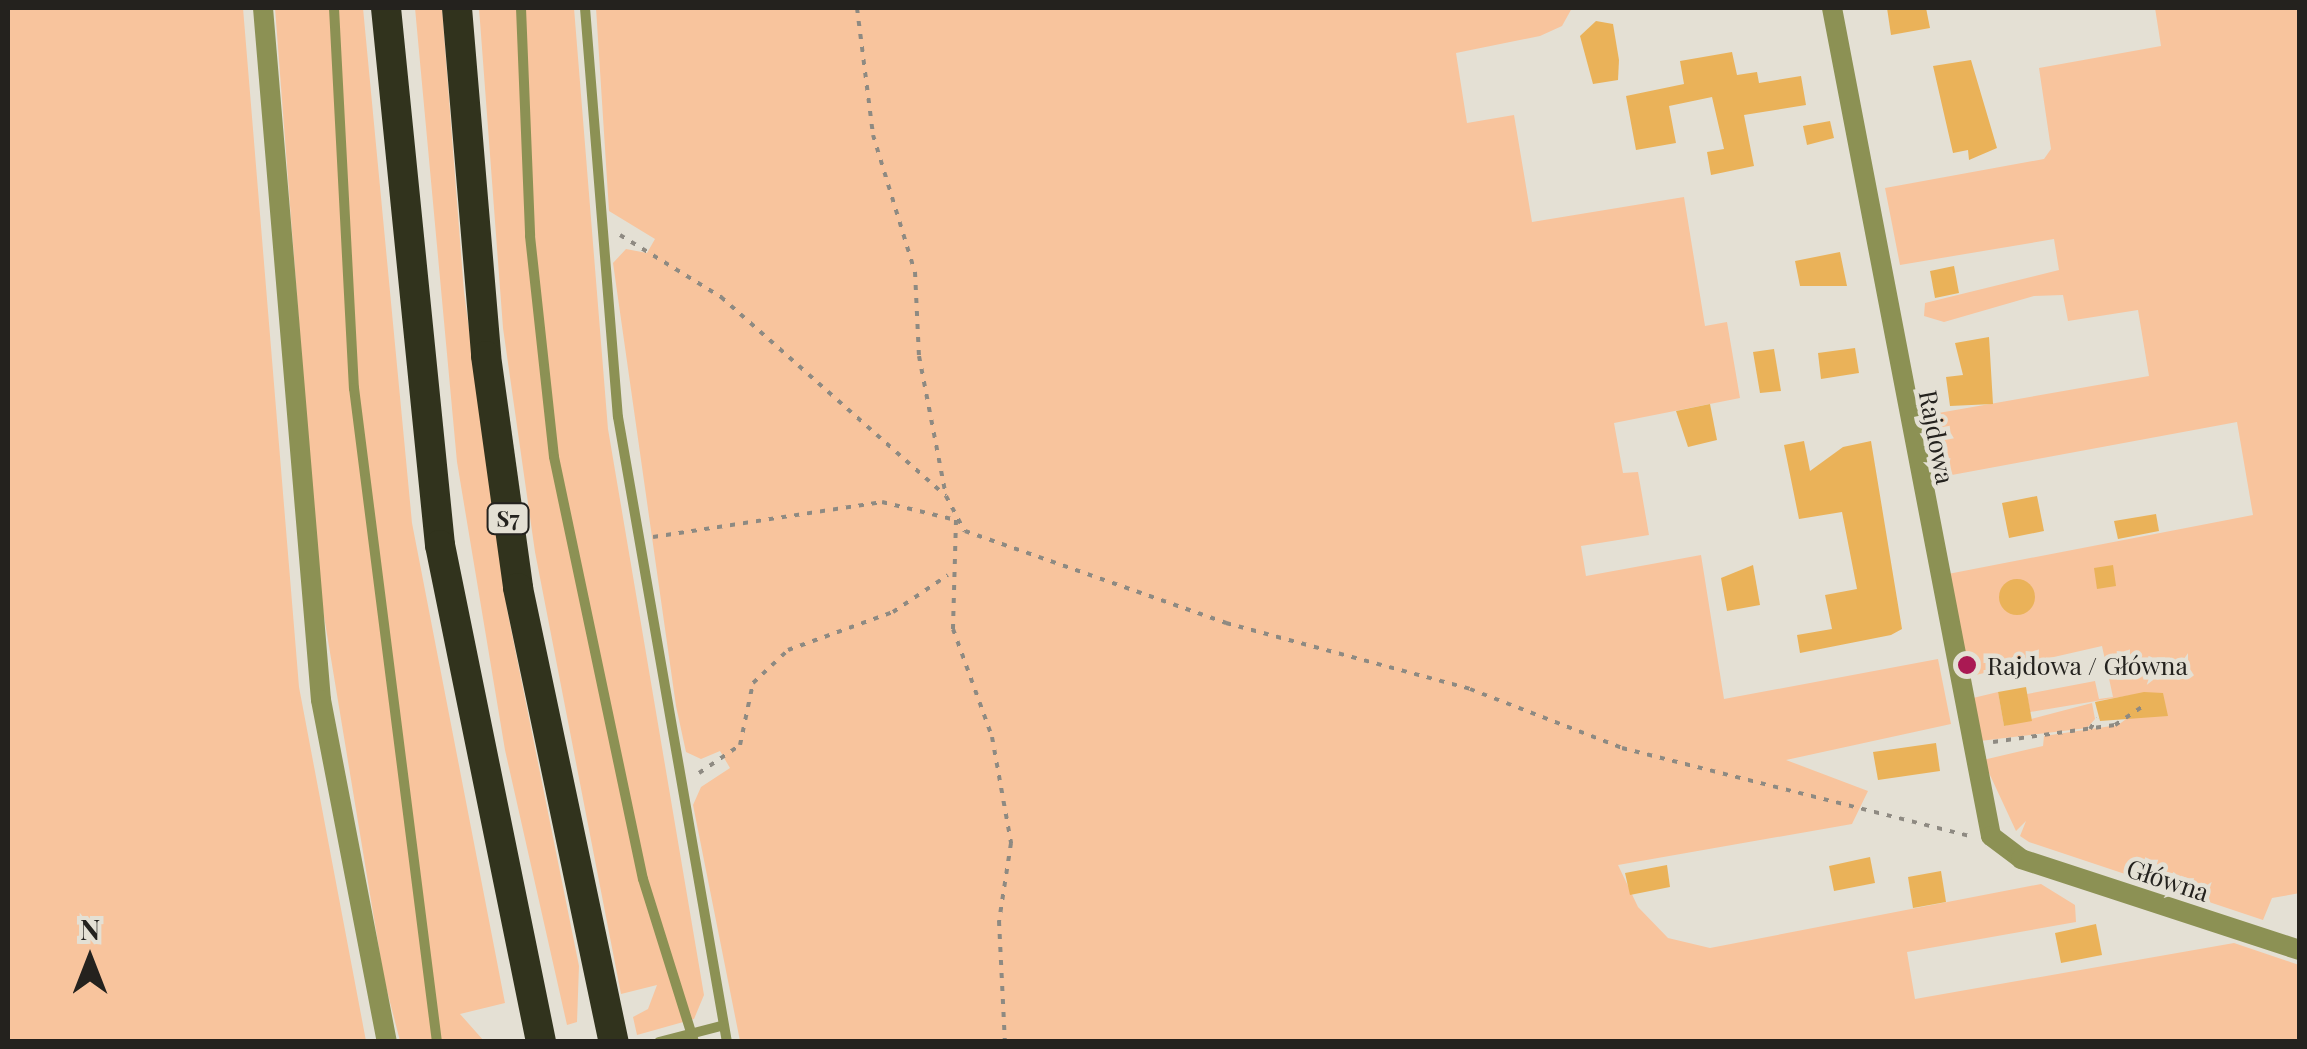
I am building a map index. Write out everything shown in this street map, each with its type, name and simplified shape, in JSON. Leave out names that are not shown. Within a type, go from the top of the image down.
[{"type":"highway","points":[[386,8],[440,545],[541,1040]]},
{"type":"highway","name":"S7","points":[[457,8],[498,454],[543,728],[612,1032]]},
{"type":"street","points":[[262,8],[316,662],[387,1042]]},
{"type":"street","name":"Rajdowa","points":[[1832,8],[1988,831]]},
{"type":"street","name":"Główna","points":[[1988,831],[2021,859],[2300,950]]},
{"type":"lane","points":[[334,8],[356,406],[437,1042]]},
{"type":"lane","points":[[521,8],[530,236],[554,456],[643,880],[693,1037]]},
{"type":"lane","points":[[585,8],[598,236],[636,538],[676,782],[727,1042]]},
{"type":"lane","points":[[659,1042],[693,1037],[721,1026]]},
{"type":"path","points":[[857,8],[872,135],[915,272],[922,379],[946,496],[956,520],[949,574],[953,629],[992,737],[1011,843],[1000,920],[1005,1042]]},
{"type":"path","points":[[598,236],[648,246],[722,297],[946,496]]},
{"type":"path","points":[[636,538],[882,502],[956,520],[979,539],[1226,623],[1428,676],[1634,752],[1954,836],[1988,831]]},
{"type":"path","points":[[676,782],[740,746],[753,683],[788,650],[893,612],[949,574]]},
{"type":"path","points":[[1969,746],[2090,730],[2142,707]]},
{"type":"path","points":[[2090,730],[2097,718]]},
{"type":"shaded area","points":[[8,8],[243,8],[299,687],[366,1041],[8,1041]]},
{"type":"shaded area","points":[[275,8],[363,8],[412,523],[505,1003],[460,1014],[484,1041],[400,1041],[384,979],[319,586]]},
{"type":"shaded area","points":[[415,8],[442,8],[464,292],[507,609],[579,966],[577,1022],[567,1025],[505,750],[457,462]]},
{"type":"shaded area","points":[[479,8],[574,8],[608,429],[704,995],[694,1019],[637,1035],[633,1017],[648,1009],[657,985],[621,994],[535,552],[503,328]]},
{"type":"shaded area","points":[[596,8],[1572,8],[1562,26],[1540,36],[1456,53],[1467,123],[1514,115],[1532,222],[1684,197],[1705,326],[1727,322],[1740,398],[1614,423],[1623,473],[1638,472],[1649,535],[1581,546],[1586,576],[1701,555],[1724,699],[1938,659],[1951,724],[1786,760],[1868,791],[1852,824],[1618,865],[1638,907],[1668,938],[1710,948],[2041,884],[2075,905],[2076,922],[1907,952],[1915,999],[2234,943],[2299,965],[2299,1041],[740,1041],[693,805],[701,787],[730,768],[720,751],[701,759],[686,752],[676,706],[613,263],[626,249],[647,253],[655,239],[609,211]]},
{"type":"shaded area","points":[[2155,8],[2299,8],[2300,893],[2272,898],[2263,920],[2020,836],[2026,821],[2016,831],[1983,760],[2043,746],[2044,736],[2118,725],[2144,706],[2144,693],[2030,712],[2027,694],[2095,681],[2099,699],[2113,697],[2102,646],[1967,677],[1948,574],[2253,515],[2237,422],[1941,477],[1927,415],[2149,376],[2138,310],[2068,321],[2063,295],[2034,296],[1944,322],[1924,316],[1925,303],[2059,270],[2054,239],[1900,265],[1885,188],[2044,159],[2051,149],[2039,68],[2161,46]]},
{"type":"shaded area","points":[[1998,692],[2004,726],[2092,703],[2095,719],[2087,728],[1980,741],[1973,698]]},
{"type":"building","points":[[1887,8],[1926,8],[1930,28],[1891,35]]},
{"type":"building","points":[[1596,21],[1613,24],[1619,60],[1618,80],[1593,84],[1580,36]]},
{"type":"building","points":[[1732,52],[1737,75],[1757,72],[1759,83],[1801,76],[1806,105],[1744,115],[1754,166],[1711,175],[1707,152],[1724,149],[1712,97],[1669,106],[1676,143],[1636,150],[1626,96],[1684,84],[1680,61]]},
{"type":"building","points":[[1971,60],[1997,148],[1969,160],[1968,150],[1953,153],[1933,66]]},
{"type":"building","points":[[1830,121],[1834,138],[1807,145],[1803,126]]},
{"type":"building","points":[[1840,252],[1847,286],[1800,286],[1795,261]]},
{"type":"building","points":[[1954,266],[1959,293],[1935,298],[1930,271]]},
{"type":"building","points":[[1989,337],[1993,404],[1950,406],[1946,377],[1963,375],[1955,343]]},
{"type":"building","points":[[1855,348],[1859,373],[1821,379],[1818,353]]},
{"type":"building","points":[[1774,349],[1781,391],[1760,393],[1753,352]]},
{"type":"building","points":[[1710,404],[1717,440],[1688,447],[1676,411]]},
{"type":"building","points":[[1804,441],[1810,471],[1843,447],[1871,441],[1902,629],[1891,635],[1800,653],[1797,635],[1832,629],[1825,595],[1857,589],[1842,512],[1799,519],[1784,445]]},
{"type":"building","points":[[2037,496],[2044,531],[2009,538],[2002,503]]},
{"type":"building","points":[[2156,514],[2159,531],[2118,539],[2114,521]]},
{"type":"building","points":[[1753,565],[1760,605],[1727,611],[1721,578]]},
{"type":"building","points":[[2113,565],[2116,586],[2097,589],[2094,568]]},
{"type":"building","points":[[2017,579],[2029,585],[2035,597],[2029,609],[2017,615],[2005,609],[1999,597],[2005,585]]},
{"type":"building","points":[[2026,687],[2032,721],[2004,726],[1998,692]]},
{"type":"building","points":[[2144,692],[2163,693],[2168,716],[2100,721],[2095,702]]},
{"type":"building","points":[[1936,743],[1940,771],[1878,780],[1873,752]]},
{"type":"building","points":[[1870,857],[1875,883],[1834,891],[1829,866]]},
{"type":"building","points":[[1667,865],[1670,887],[1630,895],[1625,873]]},
{"type":"building","points":[[1941,871],[1946,902],[1913,908],[1908,877]]},
{"type":"building","points":[[2096,924],[2102,955],[2061,963],[2055,933]]},
{"type":"place","name":"Rajdowa / Główna","points":[[1967,665]]}]
